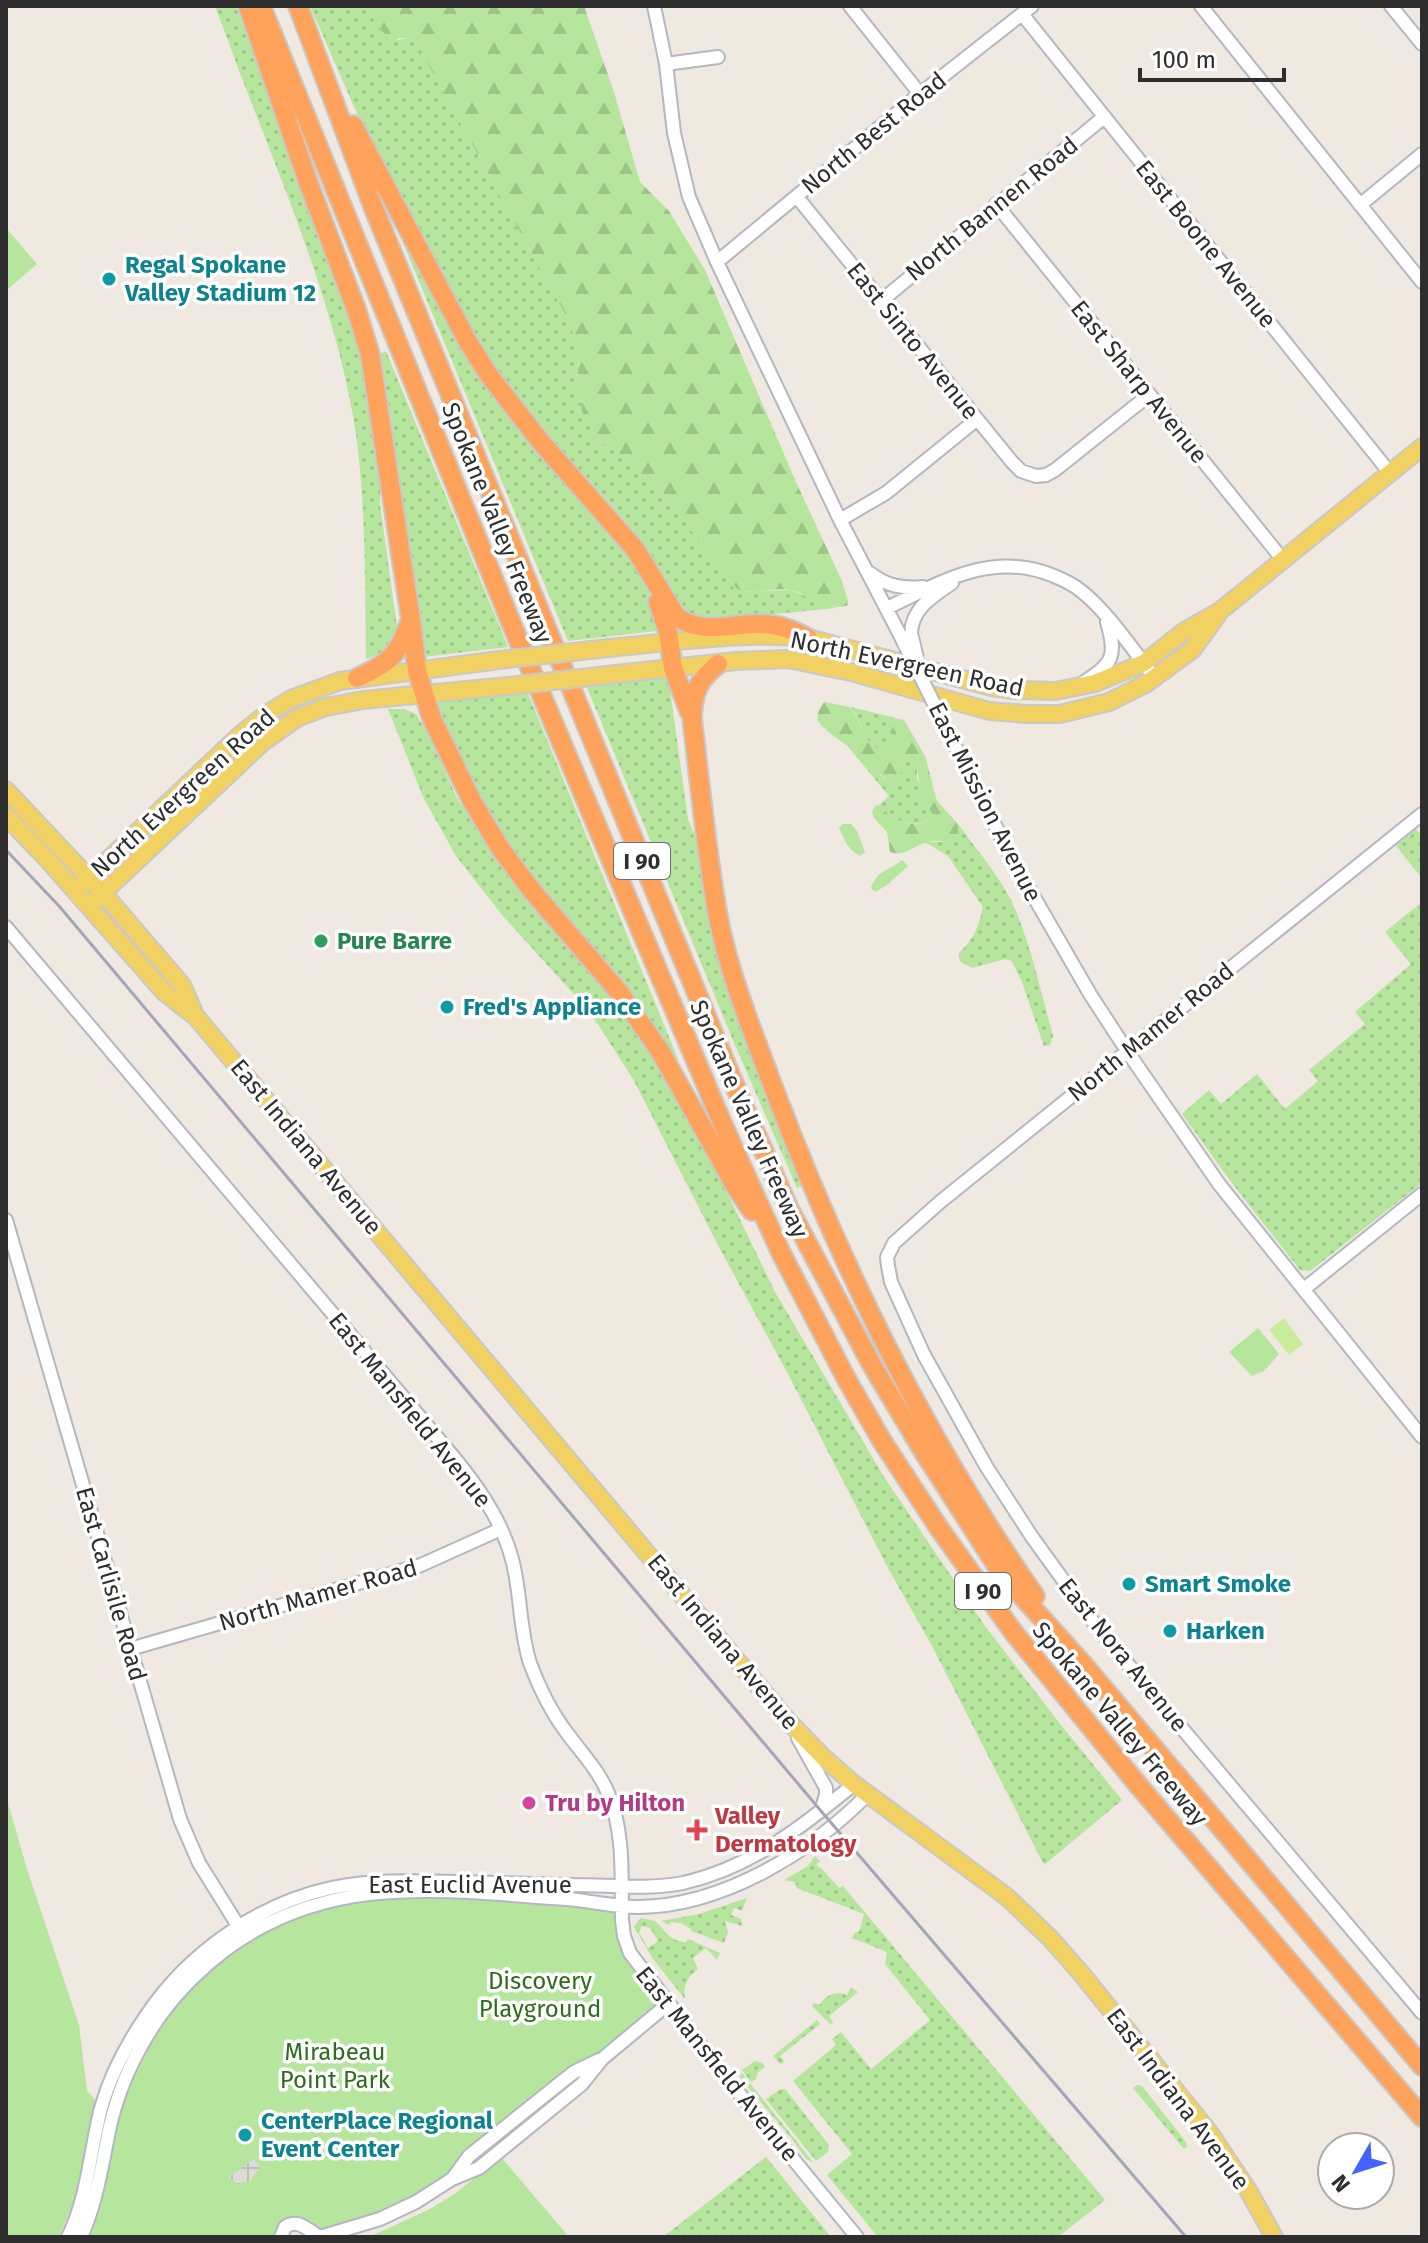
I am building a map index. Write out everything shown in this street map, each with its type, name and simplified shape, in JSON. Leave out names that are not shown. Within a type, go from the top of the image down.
[{"type":"highway","points":[[248,6],[370,354],[417,671],[438,734],[500,848],[643,1025],[684,1090],[737,1189],[781,1253]]},
{"type":"highway","name":"Spokane Valley Freeway","points":[[261,6],[512,625],[723,1125],[781,1253],[847,1380],[882,1441],[939,1528],[1054,1684],[1422,2117]]},
{"type":"highway","points":[[298,6],[356,132],[468,342],[540,441],[635,549],[669,607],[684,623],[700,628],[761,624],[784,626],[808,638]]},
{"type":"highway","name":"Spokane Valley Freeway","points":[[298,6],[374,209],[735,1086],[789,1209],[872,1365],[1002,1574],[1083,1664],[1422,2066]]},
{"type":"highway","points":[[647,569],[665,620],[673,668],[692,718]]},
{"type":"highway","points":[[357,678],[385,664],[395,655],[411,620]]},
{"type":"highway","points":[[718,664],[697,686],[692,718],[718,917],[727,954],[765,1064],[806,1170],[872,1316],[936,1435],[1025,1581],[1083,1664]]},
{"type":"main road","name":"North Evergreen Road","points":[[75,891],[265,715],[306,692],[340,681],[716,637],[808,638],[992,687],[1034,691],[1095,683],[1144,663],[1183,632],[1220,611],[1422,447]]},
{"type":"main road","name":"North Evergreen Road","points":[[89,906],[263,742],[297,718],[339,704],[765,659],[802,661],[911,687],[989,711],[1060,714],[1109,702],[1155,678],[1192,650],[1220,611]]},
{"type":"main road","name":"East Indiana Avenue","points":[[6,790],[103,893],[182,985],[197,1018]]},
{"type":"main road","name":"East Indiana Avenue","points":[[6,816],[164,992],[197,1018],[788,1721],[823,1757],[861,1789],[1007,1897],[1050,1938],[1209,2132],[1248,2190],[1274,2237]]},
{"type":"street","points":[[654,6],[666,64],[674,133],[689,197],[840,520],[887,608],[904,632],[921,607],[967,572]]},
{"type":"street","points":[[850,6],[920,94]]},
{"type":"street","points":[[1201,6],[1422,282]]},
{"type":"street","points":[[1391,6],[1422,44]]},
{"type":"street","name":"North Best Road","points":[[717,262],[1027,10]]},
{"type":"street","name":"East Boone Avenue","points":[[1027,10],[1104,117],[1390,473]]},
{"type":"street","points":[[666,64],[718,57]]},
{"type":"street","name":"North Bannen Road","points":[[881,301],[1104,117]]},
{"type":"street","points":[[1360,205],[1422,154]]},
{"type":"street","name":"East Sinto Avenue","points":[[797,197],[976,420],[1021,471],[1036,476],[1055,470],[1149,395]]},
{"type":"street","name":"East Sharp Avenue","points":[[996,204],[1283,560]]},
{"type":"street","points":[[840,520],[886,493],[976,420]]},
{"type":"street","points":[[887,608],[967,572],[999,566],[1021,566],[1042,571],[1081,590],[1155,678]]},
{"type":"street","points":[[867,571],[899,588],[934,585]]},
{"type":"street","points":[[1075,688],[1105,667],[1112,657],[1112,638],[1105,616]]},
{"type":"street","name":"East Mission Avenue","points":[[904,632],[923,680],[1012,859],[1090,994],[1219,1184],[1422,1437]]},
{"type":"street","name":"North Mamer Road","points":[[887,1257],[894,1243],[938,1204],[1422,814]]},
{"type":"street","name":"East Mansfield Avenue","points":[[6,927],[467,1473],[490,1507],[501,1529],[516,1577],[523,1639],[535,1675],[551,1709],[607,1790],[617,1818],[624,1936],[630,1953],[857,2237]]},
{"type":"street","points":[[1304,1289],[1422,1194]]},
{"type":"street","name":"East Carlisile Road","points":[[6,1220],[180,1819],[199,1863],[242,1931]]},
{"type":"street","name":"East Nora Avenue","points":[[887,1257],[891,1282],[902,1309],[940,1385],[1001,1489],[1067,1587],[1151,1693],[1422,2013]]},
{"type":"street","name":"North Mamer Road","points":[[130,1649],[421,1565],[501,1529]]},
{"type":"street","points":[[788,1721],[826,1788],[821,1811]]},
{"type":"street","name":"East Euclid Avenue","points":[[68,2237],[79,2215],[102,2107],[123,2053],[145,2016],[169,1985],[215,1943],[310,1906],[351,1895],[461,1891],[639,1907],[695,1898],[761,1873],[812,1843],[852,1810],[861,1789]]},
{"type":"street","name":"East Euclid Avenue","points":[[81,2237],[100,2182],[120,2094],[140,2049],[176,1995],[242,1931],[275,1907],[331,1888],[391,1881],[639,1888],[681,1883],[717,1873],[767,1849],[821,1811],[861,1789]]},
{"type":"street","points":[[281,2237],[285,2227],[299,2223],[320,2237],[380,2219],[424,2198],[452,2179],[469,2156],[550,2091],[574,2072],[602,2059],[668,2004]]},
{"type":"green space","points":[[215,6],[236,6],[348,309],[364,361],[380,470],[380,504],[397,627],[388,648],[366,659],[362,489],[356,434],[340,356],[305,243]]},
{"type":"green space","points":[[310,6],[368,6],[375,23],[398,40],[409,38],[420,49],[568,319],[579,350],[577,384],[583,414],[596,439],[622,457],[664,495],[737,589],[748,592],[790,590],[836,608],[704,621],[685,615],[622,517],[530,416],[482,351],[369,141]]},
{"type":"green space","points":[[368,6],[584,6],[614,92],[640,182],[669,211],[705,270],[842,581],[848,605],[834,607],[787,590],[751,592],[737,589],[664,495],[622,457],[596,439],[583,415],[577,384],[579,350],[568,319],[420,49],[409,38],[389,39],[375,23]]},
{"type":"green space","points":[[387,204],[465,345],[621,543],[647,587],[665,630],[568,641]]},
{"type":"green space","points":[[6,228],[37,264],[8,289],[6,286]]},
{"type":"green space","points":[[386,351],[508,647],[423,657],[378,355]]},
{"type":"green space","points":[[668,675],[688,820],[697,840],[713,932],[805,1185],[797,1188],[586,685]]},
{"type":"green space","points":[[527,691],[678,1059],[675,1060],[499,835],[440,718],[435,699]]},
{"type":"green space","points":[[824,702],[850,707],[869,741],[878,749],[887,745],[895,718],[904,720],[925,756],[937,801],[958,824],[954,842],[930,841],[905,852],[890,852],[887,832],[872,812],[875,806],[879,805],[905,823],[920,824],[933,815],[921,795],[917,767],[905,760],[901,762],[899,779],[892,783],[888,781],[868,761],[821,725],[818,715]]},
{"type":"green space","points":[[851,707],[895,718],[887,745],[878,749],[873,745]]},
{"type":"green space","points":[[388,709],[404,709],[416,714],[456,796],[492,855],[596,977],[657,1062],[700,1137],[775,1292],[884,1477],[985,1626],[1122,1800],[1044,1865],[633,1079],[580,1001],[503,916],[456,856],[424,799]]},
{"type":"green space","points":[[845,743],[871,763],[884,779],[902,770],[901,762],[905,760],[917,767],[917,779],[933,815],[913,824],[898,820],[884,811],[879,805],[889,796]]},
{"type":"green space","points":[[843,824],[851,824],[857,831],[865,852],[860,856],[845,840],[839,828]]},
{"type":"green space","points":[[958,824],[1011,900],[1030,950],[1053,1035],[1050,1045],[1044,1046],[1012,961],[1005,959],[972,968],[960,961],[958,954],[975,933],[983,907],[948,856],[925,842],[942,842],[958,834]]},
{"type":"green space","points":[[1416,829],[1422,836],[1422,878],[1396,846]]},
{"type":"green space","points":[[902,860],[908,866],[875,892],[871,888],[877,877]]},
{"type":"green space","points":[[1422,902],[1422,1183],[1310,1271],[1300,1270],[1182,1114],[1209,1090],[1221,1104],[1257,1074],[1285,1109],[1318,1081],[1309,1070],[1365,1024],[1355,1012],[1411,964],[1385,932]]},
{"type":"green space","points":[[1284,1318],[1303,1344],[1289,1355],[1269,1330]]},
{"type":"green space","points":[[1258,1328],[1279,1354],[1264,1371],[1252,1376],[1229,1352]]},
{"type":"green space","points":[[6,1796],[79,2025],[87,2091],[102,2107],[81,2185],[59,2237],[6,2237]]},
{"type":"green space","points":[[815,1856],[820,1862],[817,1866],[839,1888],[843,1886],[1105,2200],[1058,2237],[878,2237],[827,2175],[852,2154],[793,2081],[836,2045],[832,2039],[841,2032],[871,2069],[930,2020],[885,1964],[887,1952],[852,1938],[855,1932],[859,1932],[864,1914],[797,1888],[795,1882],[784,1880],[808,1866]]},
{"type":"green space","name":"Mirabeau Point Park","points":[[395,1891],[622,1905],[624,1936],[668,2004],[574,2072],[431,2194],[320,2237],[299,2223],[281,2237],[81,2237],[120,2094],[176,1995],[273,1920]]},
{"type":"green space","points":[[747,1898],[742,1911],[734,1908],[731,1915],[741,1919],[742,1926],[725,1921],[728,1932],[724,1943],[691,1931],[681,1923],[671,1922],[669,1925],[661,1921],[699,1914]]},
{"type":"green space","points":[[641,1918],[655,1921],[676,1940],[686,1942],[688,1939],[720,1953],[717,1960],[706,1948],[693,1958],[698,1969],[687,1982],[685,1999],[653,1959],[634,1927]],"holes":[[[642,1926],[650,1928],[658,1941],[648,1948],[639,1933]]]},
{"type":"green space","points":[[851,1988],[858,1992],[829,2016],[833,2022],[831,2025],[812,2006],[814,2003],[820,2005],[832,1994],[847,1995]]},
{"type":"green space","points":[[817,2020],[820,2024],[780,2056],[784,2062],[780,2064],[773,2056]]},
{"type":"green space","points":[[755,2061],[763,2063],[765,2067],[751,2082],[742,2070]]},
{"type":"green space","points":[[741,2072],[813,2162],[806,2159],[740,2078]]},
{"type":"green space","points":[[1142,2086],[1187,2147],[1184,2149],[1133,2088]]},
{"type":"green space","points":[[785,2089],[829,2145],[828,2152],[816,2161],[766,2099]]},
{"type":"green space","points":[[501,2157],[569,2237],[369,2237],[430,2209]]},
{"type":"green space","points":[[766,2157],[831,2237],[663,2237]]},
{"type":"shaded area","points":[[254,2159],[260,2167],[250,2181],[237,2184],[229,2177]]},
{"type":"railway","points":[[6,850],[59,906],[821,1811],[1186,2237]]},
{"type":"place","name":"Regal Spokane Valley Stadium 12","points":[[109,279]]},
{"type":"place","name":"Pure Barre","points":[[321,941]]},
{"type":"place","name":"Fred's Appliance","points":[[447,1007]]},
{"type":"place","name":"Smart Smoke","points":[[1129,1584]]},
{"type":"place","name":"Harken","points":[[1170,1631]]},
{"type":"place","name":"Tru by Hilton","points":[[529,1803]]},
{"type":"place","name":"Valley Dermatology","points":[[697,1830]]},
{"type":"place","name":"CenterPlace Regional Event Center","points":[[245,2135]]},
{"type":"park label","name":"Discovery Playground","points":[[540,1995]]}]
